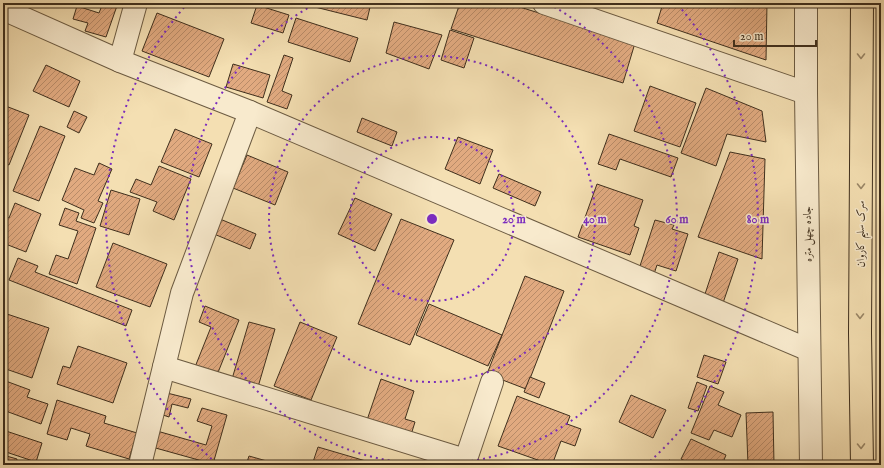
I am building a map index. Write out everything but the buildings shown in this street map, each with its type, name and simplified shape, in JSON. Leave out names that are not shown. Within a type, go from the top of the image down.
[{"type":"main road","name":"سرک سلیم کاروان","points":[[862,3],[860,317],[862,465]]},
{"type":"street","points":[[120,61],[136,3]]},
{"type":"street","points":[[544,3],[806,93]]},
{"type":"street","name":"جاده چهل متره","points":[[806,3],[810,465]]},
{"type":"street","points":[[3,9],[120,61],[250,112],[810,350]]},
{"type":"street","points":[[140,465],[182,293],[250,112]]},
{"type":"street","points":[[164,367],[465,462],[492,382]]}]
